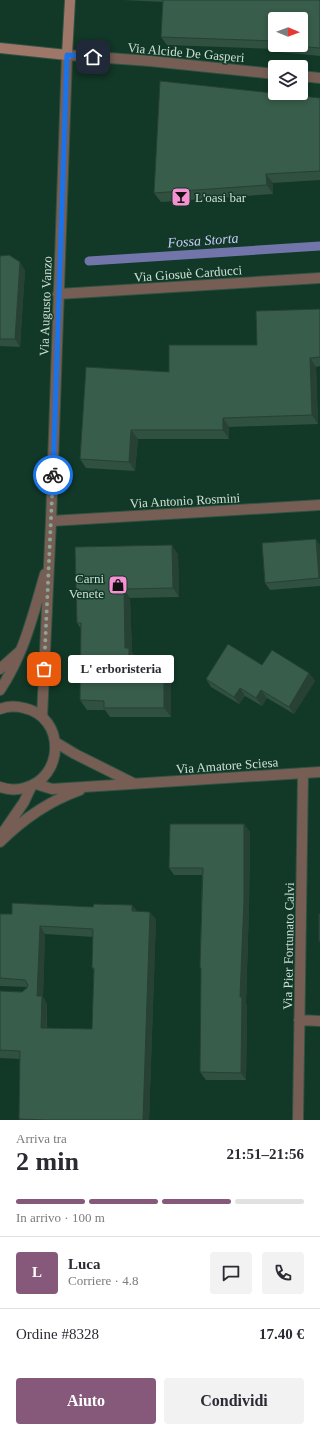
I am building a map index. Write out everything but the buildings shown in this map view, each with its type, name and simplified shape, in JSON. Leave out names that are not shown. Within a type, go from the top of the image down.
[{"type":"street","points":[[67,55],[70,0]]},
{"type":"street","name":"Via Alcide De Gasperi","points":[[0,48],[268,73]]},
{"type":"street","name":"Via Augusto Vanzo","points":[[42,717],[52,521],[58,294],[67,55]]},
{"type":"street","points":[[308,77],[320,78]]},
{"type":"street","name":"Via Giosuè Carducci","points":[[58,294],[320,278]]},
{"type":"street","name":"Via Antonio Rosmini","points":[[52,521],[320,505]]},
{"type":"street","name":"Via Augusto Vanzo","points":[[0,690],[15,666],[22,649],[50,559]]},
{"type":"street","points":[[0,669],[22,649]]},
{"type":"street","points":[[0,709],[16,706],[30,709],[42,717],[51,728],[55,742],[55,754],[52,767],[44,778],[34,785],[17,790],[0,787]]},
{"type":"street","points":[[55,742],[75,754],[135,784]]},
{"type":"street","name":"Via Amatore Sciesa","points":[[34,785],[52,789],[320,772]]},
{"type":"street","name":"Via Pier Fortunato Calvi","points":[[298,1120],[303,773]]},
{"type":"street","points":[[0,837],[34,785]]},
{"type":"street","points":[[0,842],[44,806],[68,794],[91,786]]},
{"type":"street","points":[[299,1020],[320,1021]]},
{"type":"waterway","name":"Fossa Storta","points":[[89,261],[320,246]]},
{"type":"way so far","points":[[44,669],[53,475]]},
{"type":"place","name":"L'oasi bar","points":[[181,197]]},
{"type":"place","name":"Carni Venete","points":[[118,585]]},
{"type":"place","name":"L' erboristeria","points":[[44,669]]},
{"type":"route","points":[[53,475],[67,55],[93,57]]}]
